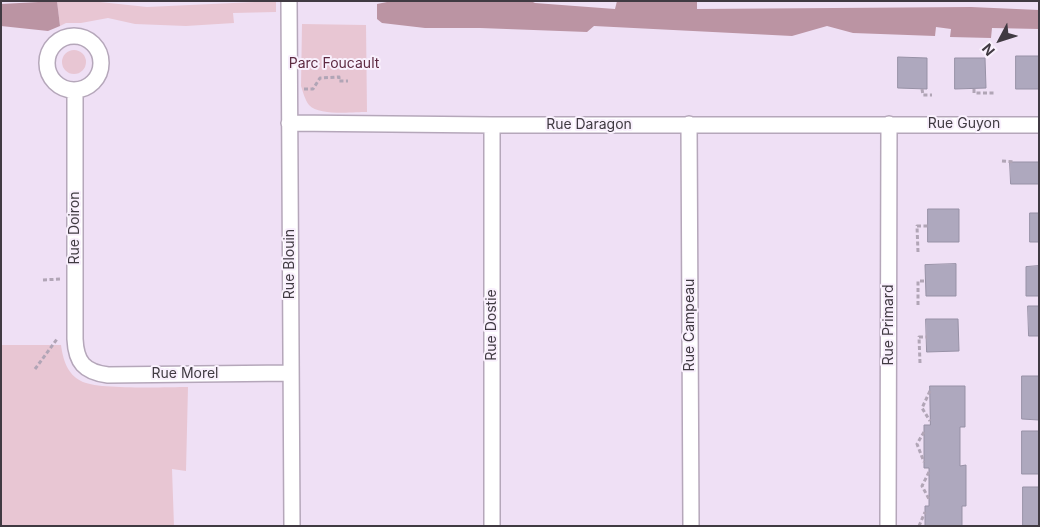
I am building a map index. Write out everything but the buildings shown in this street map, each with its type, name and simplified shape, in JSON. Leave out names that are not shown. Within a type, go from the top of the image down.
[{"type":"street","name":"Rue Blouin","points":[[289,1],[292,526]]},
{"type":"street","name":"Rue Doiron","points":[[75,90],[75,339],[77,356],[82,364]]},
{"type":"street","name":"Rue Daragon","points":[[289,123],[492,125],[889,124]]},
{"type":"street","name":"Rue Campeau","points":[[689,124],[691,526]]},
{"type":"street","name":"Rue Guyon","points":[[889,124],[1039,124]]},
{"type":"street","name":"Rue Primard","points":[[888,526],[889,124]]},
{"type":"street","name":"Rue Dostie","points":[[492,125],[492,526]]},
{"type":"street","name":"Rue Morel","points":[[82,364],[88,370],[97,374],[108,375],[290,373]]},
{"type":"path","points":[[289,89],[313,89],[320,78],[339,77],[339,81],[348,81]]},
{"type":"path","points":[[922,88],[923,95],[932,95]]},
{"type":"path","points":[[974,89],[974,94],[995,93]]},
{"type":"path","points":[[1002,161],[1015,162]]},
{"type":"path","points":[[918,252],[918,226],[928,226]]},
{"type":"path","points":[[918,305],[918,281],[926,281]]},
{"type":"path","points":[[920,363],[919,337],[927,337]]},
{"type":"path","points":[[35,369],[58,339]]},
{"type":"path","points":[[930,391],[922,408],[930,420]]},
{"type":"path","points":[[924,432],[917,444],[924,462]]},
{"type":"path","points":[[929,472],[922,486],[930,499]]},
{"type":"path","points":[[920,526],[925,512]]},
{"type":"green space","points":[[57,1],[100,2],[147,7],[276,1],[276,12],[233,13],[234,23],[186,26],[135,24],[108,18],[81,23],[66,23],[60,26]]},
{"type":"green space","name":"Parc Foucault","points":[[302,24],[366,25],[367,112],[328,112],[320,111],[309,105],[301,86]]},
{"type":"green space","points":[[74,50],[83,53],[86,62],[83,71],[74,74],[65,71],[62,62],[65,53]]},
{"type":"green space","points":[[1,345],[61,345],[69,370],[76,378],[89,384],[132,387],[188,387],[186,471],[172,469],[174,526],[1,526]]},
{"type":"shaded area","points":[[57,1],[60,26],[48,31],[1,26],[1,4]]},
{"type":"shaded area","points":[[392,1],[531,1],[535,3],[615,9],[617,1],[697,1],[697,9],[971,7],[1039,10],[1039,29],[992,28],[991,38],[950,37],[951,29],[936,27],[935,36],[853,33],[827,26],[792,36],[594,26],[587,32],[425,28],[382,23],[377,19],[377,4]]}]
